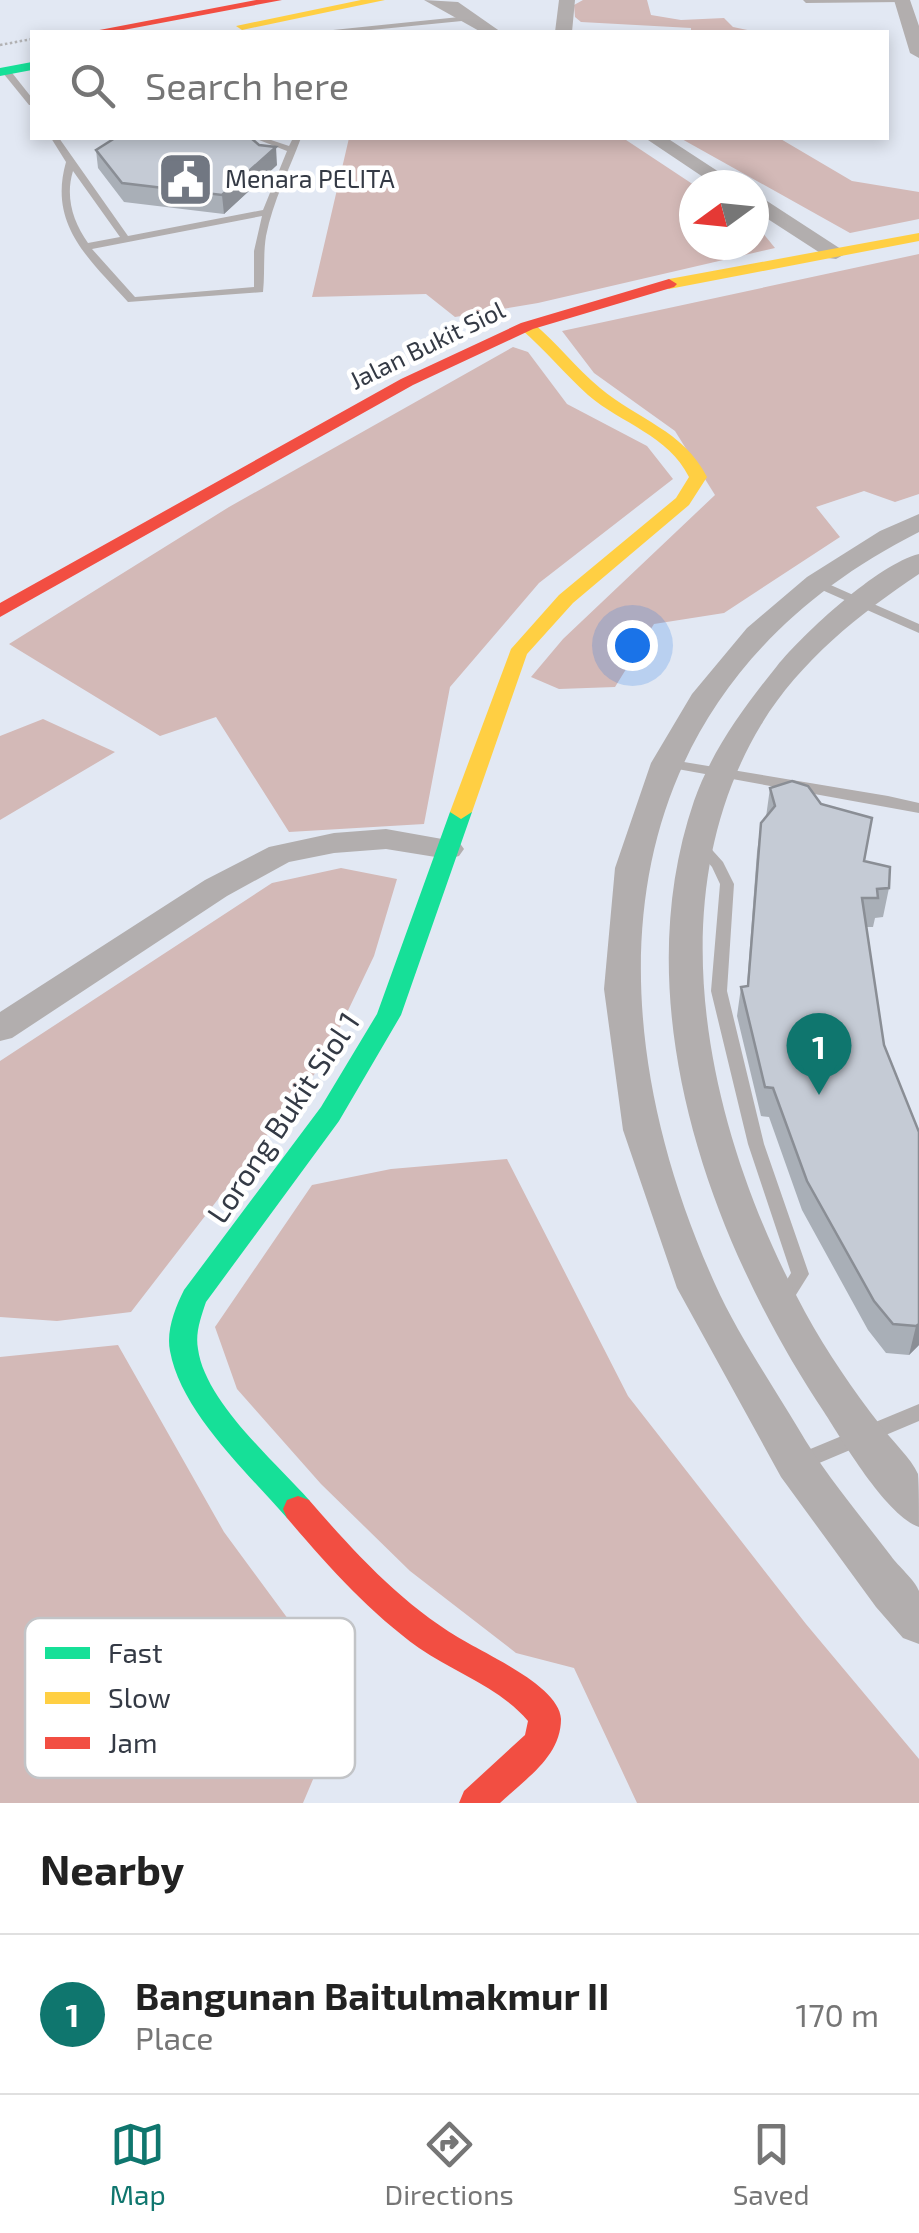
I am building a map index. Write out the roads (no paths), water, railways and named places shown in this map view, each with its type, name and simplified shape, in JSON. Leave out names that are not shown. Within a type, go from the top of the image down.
[{"type":"street","points":[[106,30],[276,0]]},
{"type":"street","points":[[221,30],[379,0]]},
{"type":"street","points":[[432,0],[449,3],[489,30]]},
{"type":"street","points":[[564,30],[563,12],[568,0]]},
{"type":"street","points":[[902,0],[919,53]]},
{"type":"street","points":[[2,59],[30,43]]},
{"type":"street","points":[[2,59],[30,66]]},
{"type":"street","points":[[659,140],[706,170]]},
{"type":"street","points":[[769,211],[836,253]]},
{"type":"street","name":"Jalan Bukit Siol","points":[[0,611],[408,382],[528,326],[660,286],[919,237]]},
{"type":"street","name":"Lorong Bukit Siol 1","points":[[476,1803],[540,1743],[544,1716],[532,1695],[435,1641],[381,1598],[279,1488],[197,1388],[180,1333],[194,1298],[231,1252],[359,1070],[389,1015],[518,653],[566,599],[683,502],[698,477],[696,467],[674,443],[610,405],[528,326]]},
{"type":"street","points":[[919,522],[816,583],[757,634],[706,694],[666,764],[631,868],[621,990],[641,1130],[697,1288],[796,1464],[919,1623]]},
{"type":"street","points":[[919,562],[860,602],[804,652],[757,710],[720,776],[698,842],[685,918],[685,1003],[700,1095],[731,1196],[781,1304],[862,1435],[919,1508]]},
{"type":"street","points":[[0,1029],[216,888],[280,854],[334,842],[386,839],[448,849]]},
{"type":"lane","points":[[806,1],[902,0]]},
{"type":"lane","points":[[358,30],[469,18]]},
{"type":"lane","points":[[2,59],[30,99]]},
{"type":"lane","points":[[56,140],[125,238]]},
{"type":"lane","points":[[264,140],[292,150]]},
{"type":"lane","points":[[71,162],[61,190],[64,210],[85,247],[132,300],[259,290],[257,276],[267,212],[296,140]]},
{"type":"lane","points":[[85,247],[267,212]]},
{"type":"lane","points":[[816,583],[919,628]]},
{"type":"lane","points":[[666,764],[720,776],[877,797],[919,808]]},
{"type":"lane","points":[[796,1464],[919,1412]]},
{"type":"place","name":"Menara PELITA","points":[[186,179]]},
{"type":"place","name":"Bangunan Baitulmakmur II","points":[[819,1095]]}]
